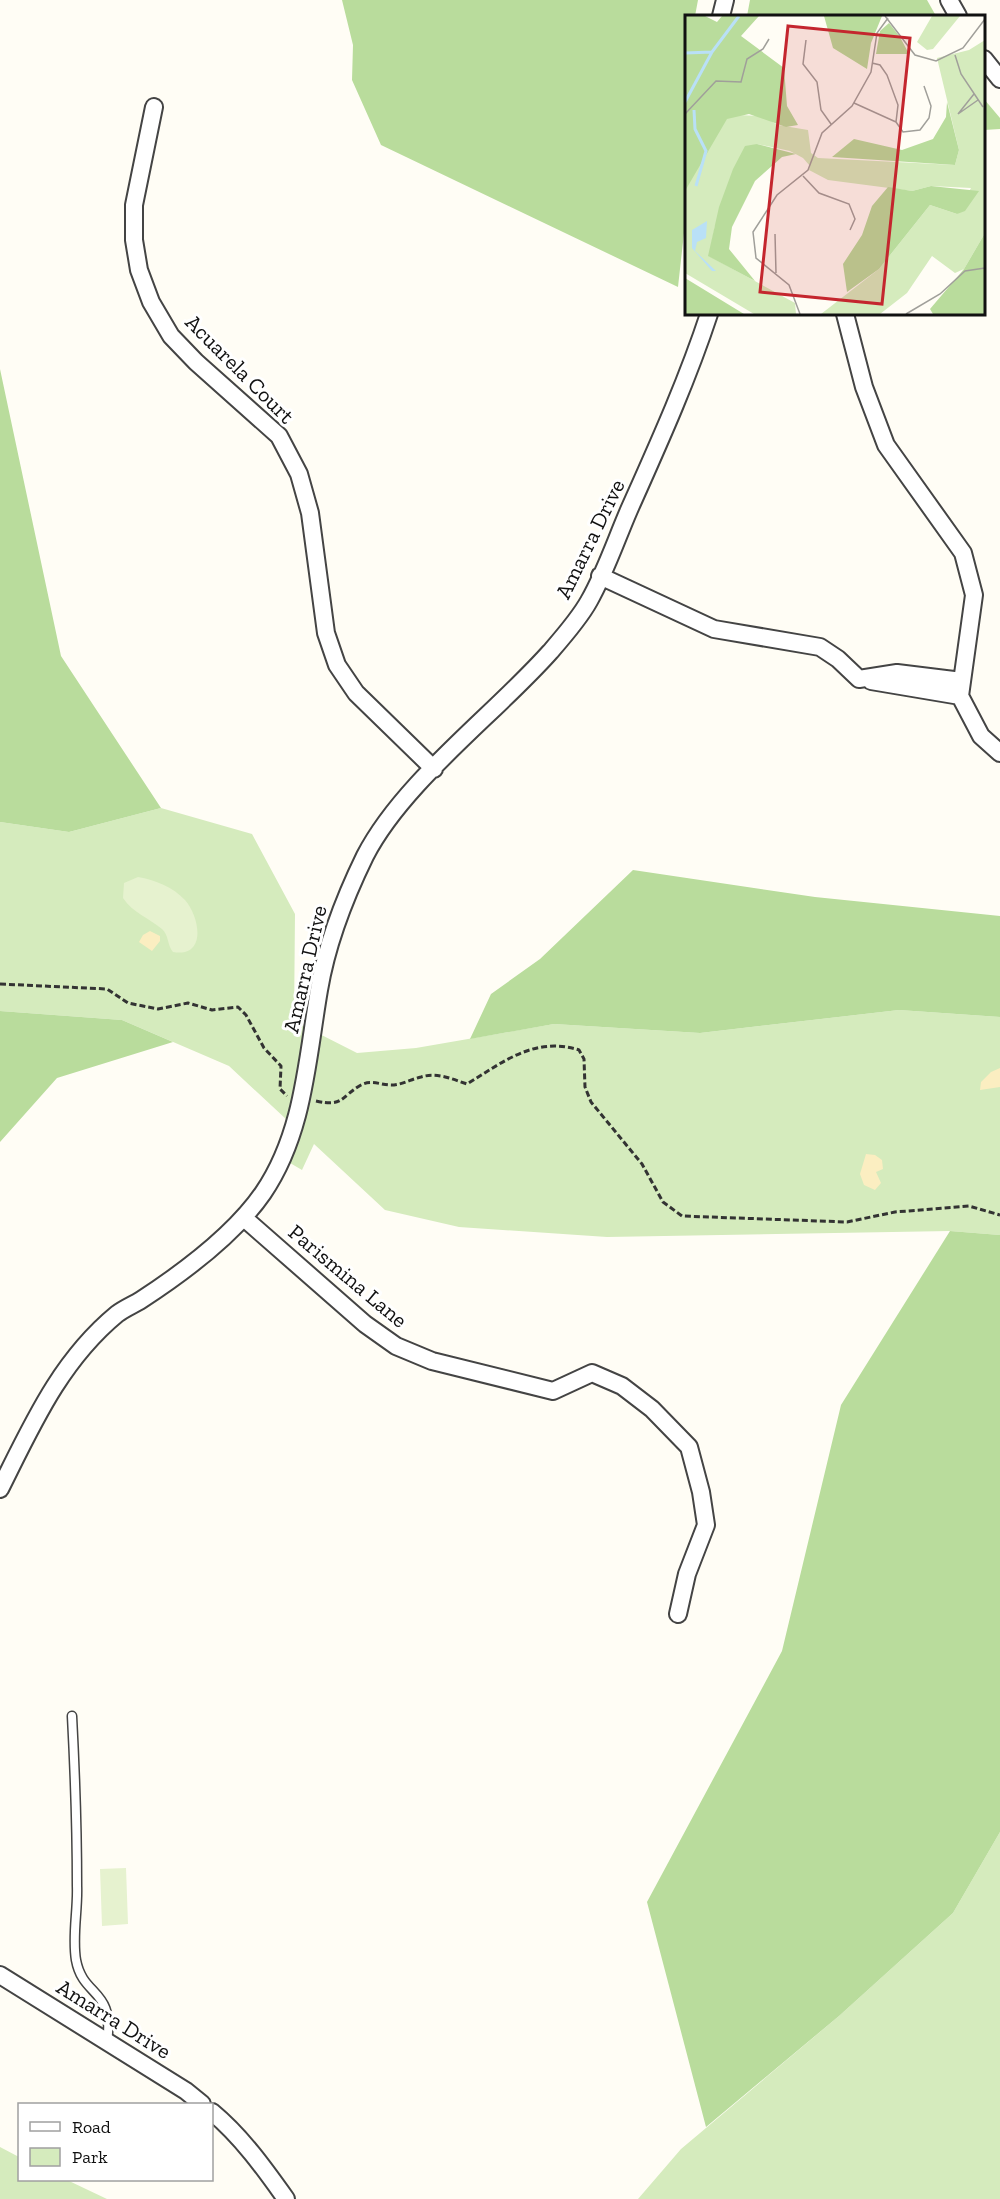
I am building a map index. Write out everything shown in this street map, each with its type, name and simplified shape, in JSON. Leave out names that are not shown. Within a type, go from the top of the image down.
[{"type":"street","points":[[721,15],[725,0]]},
{"type":"street","points":[[949,0],[957,15]]},
{"type":"street","points":[[985,60],[1000,79]]},
{"type":"street","name":"Acuarela Court","points":[[154,107],[134,205],[134,240],[139,270],[151,302],[171,336],[183,349],[279,436],[299,474],[310,513],[326,633],[337,665],[356,693],[434,769]]},
{"type":"street","name":"Amarra Drive","points":[[0,1489],[48,1394],[84,1345],[120,1312],[142,1299],[217,1242],[244,1218],[283,1160],[294,1126],[308,1064],[319,988],[341,906],[368,851],[392,815],[434,769],[551,651],[589,602],[671,417],[709,315]]},
{"type":"street","points":[[845,315],[864,387],[885,445],[963,553],[974,595],[961,688],[981,736],[1000,753]]},
{"type":"street","points":[[600,576],[714,629],[820,647],[838,659],[859,679],[897,673],[961,688]]},
{"type":"street","name":"Parismina Lane","points":[[244,1218],[364,1324],[396,1346],[432,1361],[553,1391],[592,1373],[622,1386],[652,1409],[689,1447],[701,1492],[706,1525],[687,1574],[678,1614]]},
{"type":"street","name":"Amarra Drive","points":[[0,1975],[186,2091],[201,2103]]},
{"type":"street","points":[[213,2113],[224,2122],[260,2164],[286,2199]]},
{"type":"lane","points":[[72,1716],[78,1902],[74,1950],[83,1978],[105,2003],[110,2022],[107,2042]]},
{"type":"path","points":[[0,984],[107,989],[128,1003],[158,1009],[188,1003],[213,1010],[238,1007],[246,1015],[264,1048],[281,1066],[280,1089],[287,1097]]},
{"type":"path","points":[[308,1100],[333,1105],[345,1099],[362,1084],[373,1082],[393,1086],[425,1076],[441,1075],[467,1084],[504,1061],[534,1048],[560,1044],[579,1050],[584,1059],[585,1087],[591,1102],[642,1164],[663,1202],[682,1216],[847,1222],[895,1212],[969,1206],[1000,1215]]},
{"type":"green space","points":[[342,0],[698,0],[695,15],[685,15],[685,224],[678,287],[381,145],[352,80],[353,45]]},
{"type":"green space","points":[[750,0],[927,0],[935,15],[747,15]]},
{"type":"green space","points":[[985,100],[1000,118],[1000,129],[985,130]]},
{"type":"green space","points":[[0,369],[61,656],[161,808],[69,832],[0,822]]},
{"type":"green space","points":[[161,808],[252,834],[295,914],[294,1021],[357,1053],[416,1048],[554,1024],[700,1033],[899,1010],[1000,1017],[1000,1235],[950,1231],[607,1237],[459,1227],[385,1210],[314,1144],[302,1170],[290,1163],[301,1133],[229,1066],[122,1020],[0,1011],[0,822],[69,832]]},
{"type":"green space","points":[[633,870],[815,897],[1000,916],[1000,1017],[899,1010],[700,1033],[554,1024],[470,1039],[491,994],[540,959]]},
{"type":"green space","points":[[138,877],[163,885],[175,891],[185,900],[197,926],[196,943],[191,949],[184,952],[173,952],[162,929],[136,912],[123,898],[124,883]]},
{"type":"green space","points":[[0,1011],[122,1020],[173,1042],[57,1078],[0,1142]]},
{"type":"green space","points":[[950,1231],[1000,1235],[1000,1832],[953,1913],[839,2016],[706,2127],[647,1902],[782,1651],[841,1405]]},
{"type":"green space","points":[[1000,1832],[1000,2199],[638,2199],[681,2149],[839,2016],[953,1913]]},
{"type":"green space","points":[[126,1868],[128,1924],[102,1926],[100,1869]]},
{"type":"green space","points":[[0,2147],[18,2156],[18,2181],[69,2181],[107,2199],[0,2199]]},
{"type":"sand","points":[[150,931],[160,936],[160,941],[152,951],[139,942],[143,935]]},
{"type":"sand","points":[[1000,1068],[1000,1087],[980,1090],[981,1082],[991,1072]]},
{"type":"sand","points":[[866,1154],[875,1155],[882,1160],[883,1169],[876,1172],[881,1183],[875,1190],[864,1185],[860,1174]]}]
